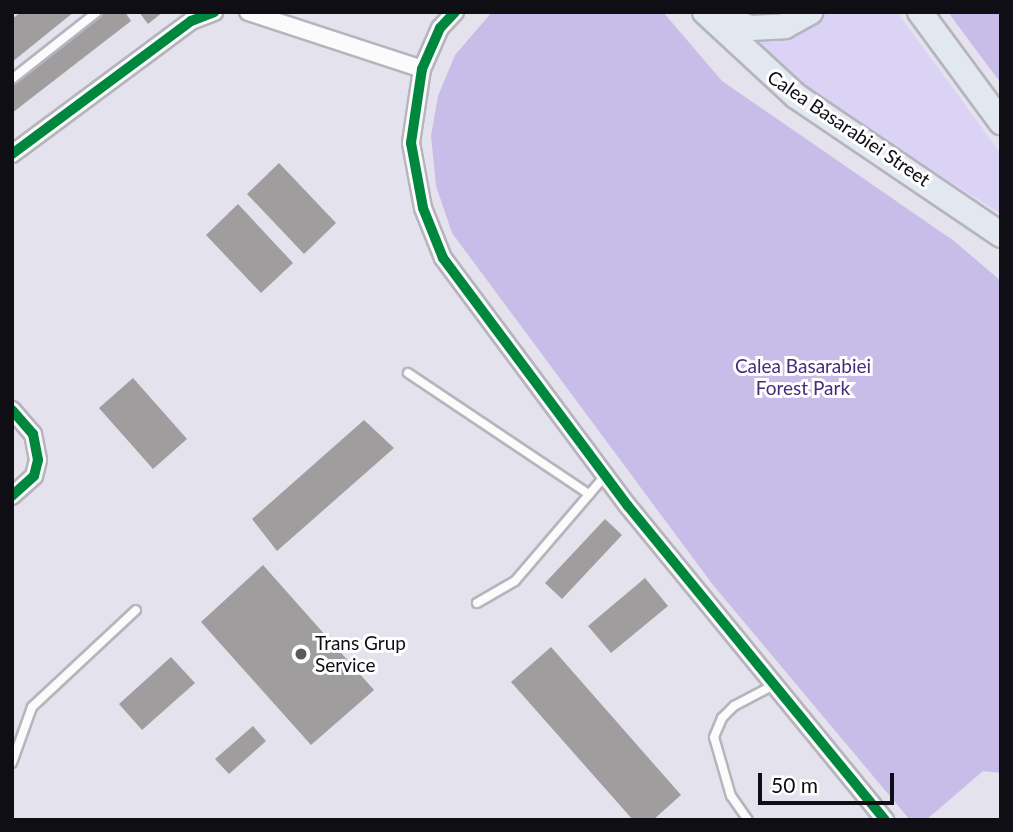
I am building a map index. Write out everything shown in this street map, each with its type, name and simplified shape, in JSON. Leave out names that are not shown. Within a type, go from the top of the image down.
[{"type":"main road","name":"Calea Basarabiei Street","points":[[705,12],[747,56],[796,96],[1001,235]]},
{"type":"main road","points":[[711,12],[750,28],[785,26],[810,12]]},
{"type":"main road","points":[[920,12],[1001,122]]},
{"type":"street","points":[[12,154],[191,21],[214,12]]},
{"type":"street","points":[[248,12],[422,69]]},
{"type":"street","points":[[455,12],[440,29],[422,69],[411,142],[415,177],[443,258],[605,477],[885,820]]},
{"type":"street","points":[[12,410],[33,434],[38,460],[34,476],[12,496]]},
{"type":"lane","points":[[12,79],[97,12]]},
{"type":"lane","points":[[408,373],[589,494]]},
{"type":"lane","points":[[477,604],[515,581],[605,477]]},
{"type":"lane","points":[[12,763],[33,707],[136,610]]},
{"type":"lane","points":[[748,820],[731,796],[714,737],[722,718],[734,706],[774,685]]},
{"type":"shaded area","points":[[825,12],[897,12],[1001,154],[1001,214],[817,97],[758,49],[762,41],[781,38]]},
{"type":"green space","name":"Calea Basarabiei Forest Park","points":[[492,12],[663,12],[722,81],[954,241],[1001,281],[1001,773],[983,771],[926,820],[910,820],[713,585],[452,233],[436,186],[431,136],[438,96],[455,55]]},
{"type":"green space","points":[[948,12],[1001,12],[1001,83],[985,62]]},
{"type":"building","points":[[21,12],[74,12],[12,62],[12,19]]},
{"type":"building","points":[[106,12],[125,12],[131,21],[12,113],[12,85]]},
{"type":"building","points":[[139,12],[163,12],[148,24]]},
{"type":"building","points":[[279,163],[336,223],[304,254],[247,194]]},
{"type":"building","points":[[238,204],[293,263],[261,293],[206,235]]},
{"type":"building","points":[[133,378],[187,439],[153,469],[99,408]]},
{"type":"building","points":[[364,420],[394,448],[277,551],[252,519]]},
{"type":"building","points":[[605,519],[622,535],[562,599],[545,583]]},
{"type":"building","points":[[263,565],[374,690],[311,745],[201,622]]},
{"type":"building","points":[[645,578],[668,606],[611,653],[588,626]]},
{"type":"building","points":[[551,647],[681,795],[653,820],[633,820],[511,682]]},
{"type":"building","points":[[171,657],[195,683],[142,730],[119,704]]},
{"type":"building","points":[[253,726],[266,741],[229,774],[215,759]]},
{"type":"cycle path","points":[[12,154],[191,21],[214,12]]},
{"type":"cycle path","points":[[455,12],[440,28],[422,69],[411,143],[423,208],[443,258],[628,506],[885,820]]},
{"type":"cycle path","points":[[12,410],[33,434],[38,460],[34,476],[12,496]]},
{"type":"place","name":"Trans Grup Service","points":[[301,654]]}]
